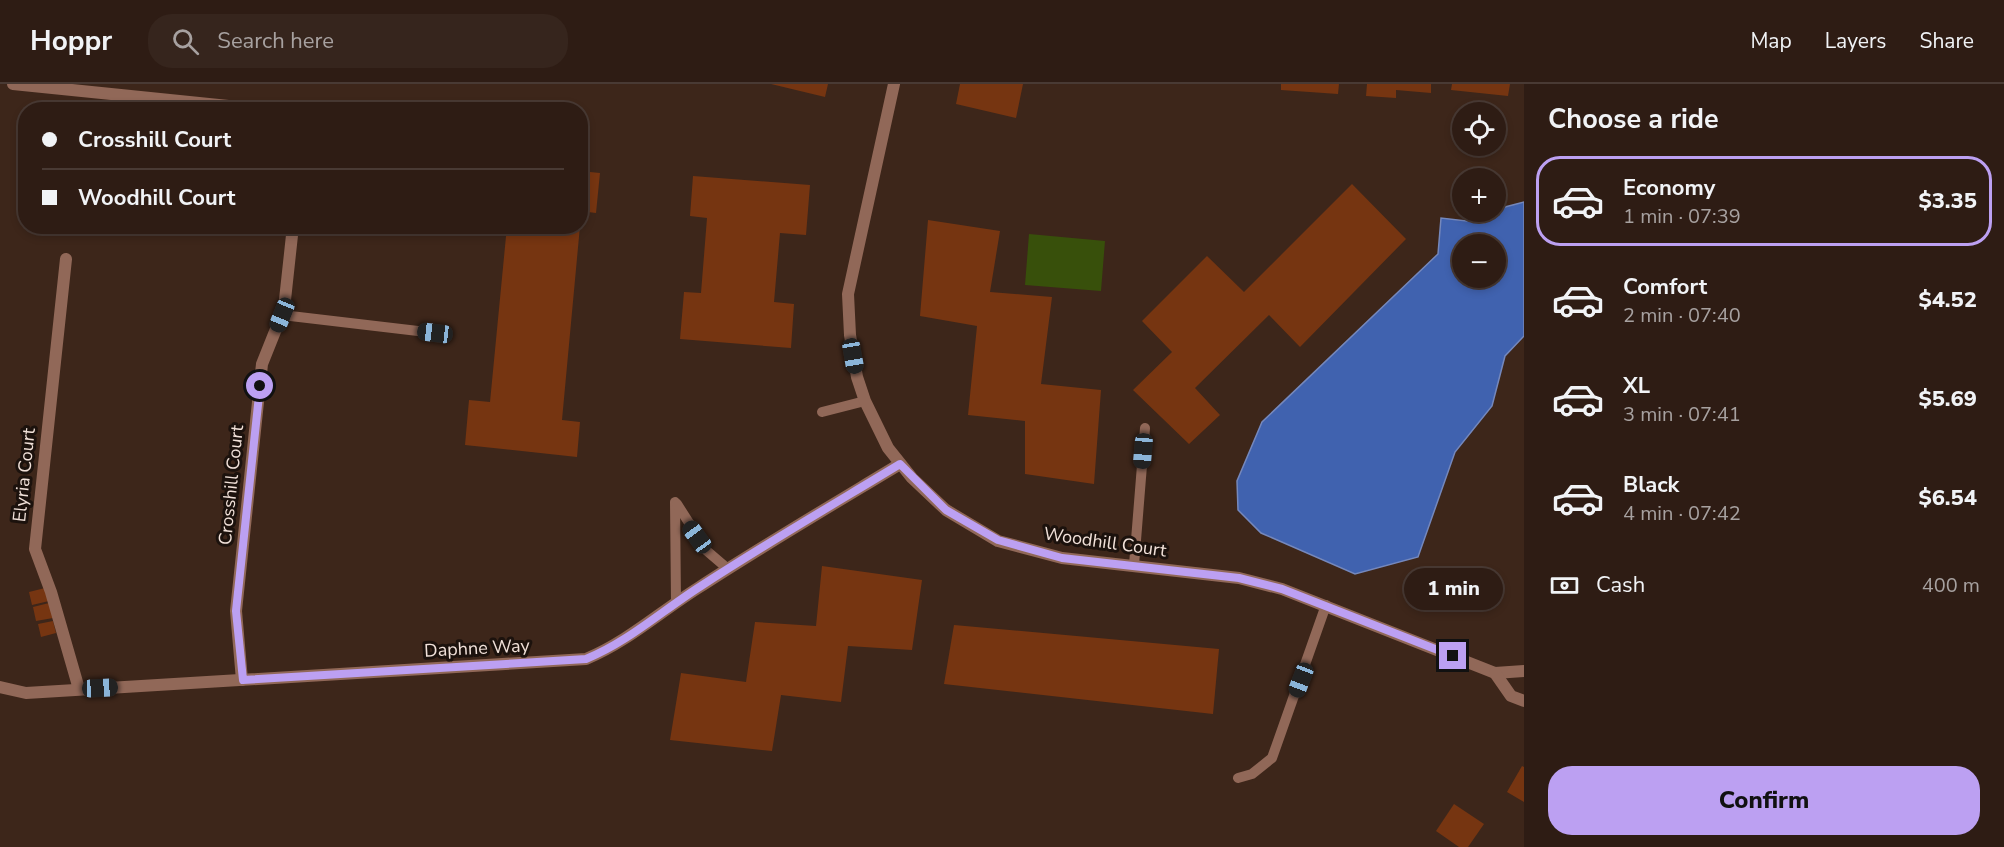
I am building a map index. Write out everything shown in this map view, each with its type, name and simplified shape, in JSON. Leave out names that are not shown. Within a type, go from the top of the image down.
[{"type":"street","points":[[13,84],[190,102]]},
{"type":"street","name":"Woodhill Court","points":[[894,84],[848,294],[850,335],[857,377],[865,401],[888,448],[900,464],[946,510],[998,540],[1062,558],[1239,578],[1282,589],[1326,605],[1495,673],[1524,671]]},
{"type":"street","name":"Crosshill Court","points":[[243,680],[236,611],[262,364],[282,315],[292,234]]},
{"type":"street","name":"Elyria Court","points":[[66,259],[35,549],[51,592],[79,689]]},
{"type":"street","name":"Daphne Way","points":[[0,687],[26,693],[586,659],[614,647],[676,602],[900,464]]},
{"type":"street","points":[[1495,673],[1511,696],[1524,701]]},
{"type":"lane","points":[[282,315],[435,333]]},
{"type":"lane","points":[[822,412],[865,401]]},
{"type":"lane","points":[[1134,565],[1145,428]]},
{"type":"lane","points":[[676,602],[675,502],[707,551],[728,569]]},
{"type":"lane","points":[[1238,778],[1252,774],[1272,758],[1326,605]]},
{"type":"green space","points":[[1029,234],[1105,241],[1101,291],[1025,285]]},
{"type":"water","points":[[1524,202],[1524,336],[1505,356],[1492,406],[1455,452],[1418,557],[1355,574],[1261,533],[1238,510],[1237,481],[1262,422],[1438,254],[1441,218],[1452,219],[1452,222],[1506,222],[1506,207]]},
{"type":"building","points":[[771,84],[828,84],[825,97]]},
{"type":"building","points":[[960,84],[1023,84],[1016,118],[956,104]]},
{"type":"building","points":[[1281,84],[1339,84],[1338,94],[1281,90]]},
{"type":"building","points":[[1367,84],[1431,84],[1431,93],[1396,90],[1396,98],[1366,96]]},
{"type":"building","points":[[1452,84],[1510,84],[1508,96],[1451,90]]},
{"type":"building","points":[[588,172],[600,173],[596,213],[588,212]]},
{"type":"building","points":[[693,176],[810,185],[806,235],[780,233],[774,302],[794,304],[791,348],[680,339],[684,292],[701,293],[707,218],[690,216]]},
{"type":"building","points":[[1352,184],[1406,239],[1300,347],[1269,315],[1195,388],[1220,415],[1189,444],[1133,390],[1172,352],[1142,321],[1207,256],[1244,292]]},
{"type":"building","points":[[928,220],[1000,231],[990,292],[1052,297],[1041,384],[1101,390],[1094,484],[1025,474],[1025,421],[968,415],[977,326],[920,316]]},
{"type":"building","points":[[506,234],[579,234],[562,420],[580,422],[577,457],[465,445],[469,400],[490,402]]},
{"type":"building","points":[[822,566],[922,580],[912,650],[848,646],[841,702],[781,695],[772,751],[670,740],[681,673],[746,682],[755,622],[816,626]]},
{"type":"building","points":[[45,588],[49,601],[32,605],[29,592]]},
{"type":"building","points":[[49,603],[53,618],[36,621],[33,607]]},
{"type":"building","points":[[53,621],[56,633],[41,637],[38,624]]},
{"type":"building","points":[[954,625],[1219,649],[1213,714],[944,684]]},
{"type":"building","points":[[1522,766],[1524,767],[1524,802],[1507,792]]},
{"type":"building","points":[[1454,804],[1484,824],[1468,847],[1459,847],[1436,831]]},
{"type":"route","points":[[260,386],[236,611],[243,680],[586,659],[614,647],[656,615],[764,546],[900,464],[946,510],[998,540],[1062,558],[1239,578],[1282,589],[1326,605],[1453,656]]}]
